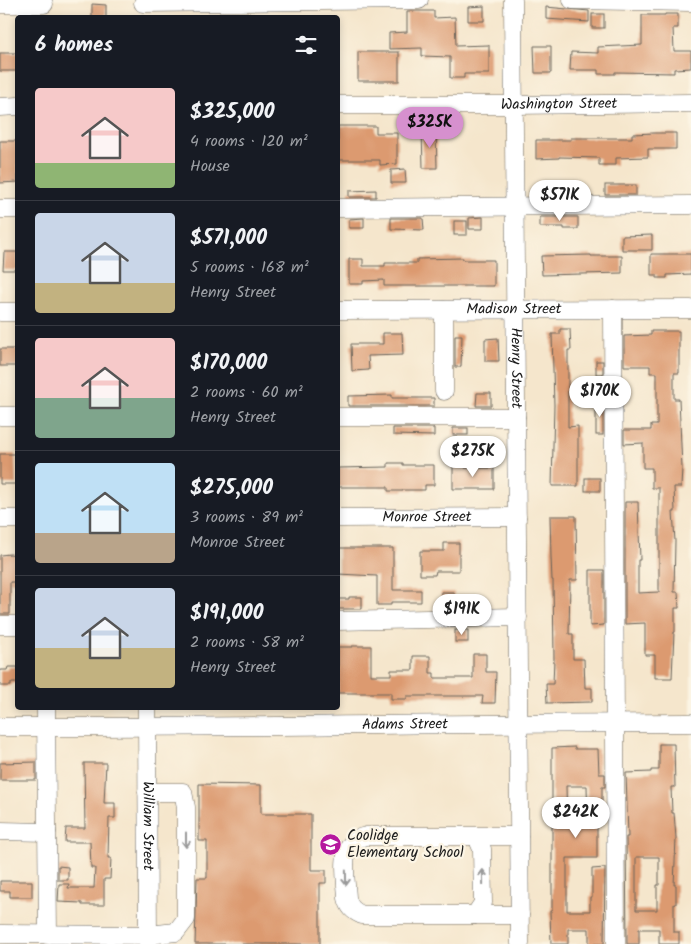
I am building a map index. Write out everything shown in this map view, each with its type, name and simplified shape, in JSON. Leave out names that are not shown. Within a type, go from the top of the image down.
[{"type":"street","points":[[144,7],[419,0]]},
{"type":"street","name":"Henry Street","points":[[513,0],[520,944]]},
{"type":"street","points":[[572,0],[691,2]]},
{"type":"street","points":[[0,4],[44,7]]},
{"type":"street","name":"Washington Street","points":[[340,105],[691,103]]},
{"type":"street","points":[[0,106],[15,106]]},
{"type":"street","points":[[340,208],[691,205]]},
{"type":"street","points":[[0,209],[15,209]]},
{"type":"street","points":[[613,309],[616,944]]},
{"type":"street","name":"Madison Street","points":[[340,310],[691,309]]},
{"type":"street","points":[[444,310],[444,391]]},
{"type":"street","points":[[0,312],[15,312]]},
{"type":"street","points":[[0,416],[15,416]]},
{"type":"street","points":[[340,417],[516,416]]},
{"type":"street","name":"Monroe Street","points":[[340,518],[517,517]]},
{"type":"street","points":[[0,519],[15,519]]},
{"type":"street","points":[[340,621],[518,617]]},
{"type":"street","points":[[0,625],[15,625]]},
{"type":"street","points":[[46,710],[48,935]]},
{"type":"street","name":"William Street","points":[[147,710],[148,940]]},
{"type":"street","name":"Adams Street","points":[[0,727],[691,723]]},
{"type":"street","points":[[0,934],[148,940],[179,938],[186,919],[186,807],[183,792],[148,792]]},
{"type":"street","points":[[0,831],[47,832]]},
{"type":"street","points":[[519,836],[366,836],[352,842],[346,853],[348,904],[355,912],[362,915],[520,915]]},
{"type":"street","points":[[475,915],[483,903],[482,850],[477,837]]},
{"type":"building","points":[[92,4],[106,5],[106,15],[92,15]]},
{"type":"building","points":[[484,6],[484,21],[468,21],[468,7]]},
{"type":"building","points":[[546,7],[589,11],[589,22],[546,19]]},
{"type":"building","points":[[407,11],[434,11],[434,18],[455,17],[456,46],[489,45],[489,74],[464,74],[464,78],[450,78],[450,57],[422,56],[422,48],[389,49],[389,33],[407,32]]},
{"type":"building","points":[[592,14],[604,14],[604,28],[592,28]]},
{"type":"building","points":[[678,14],[678,28],[673,28],[674,51],[691,51],[691,68],[674,69],[674,73],[615,72],[615,74],[598,74],[598,70],[570,70],[571,52],[598,53],[598,47],[642,45],[642,15]]},
{"type":"building","points":[[534,46],[551,46],[551,73],[535,73]]},
{"type":"building","points":[[358,52],[399,52],[399,81],[358,81]]},
{"type":"building","points":[[0,53],[15,53],[15,71],[0,71]]},
{"type":"building","points":[[340,126],[376,126],[376,133],[397,133],[397,164],[380,165],[380,160],[340,160]]},
{"type":"building","points":[[436,129],[437,168],[423,168],[422,130]]},
{"type":"building","points":[[676,133],[676,149],[648,149],[648,157],[616,158],[616,165],[599,165],[599,158],[559,157],[536,159],[536,140],[632,138],[632,134]]},
{"type":"building","points":[[0,141],[15,141],[15,182],[0,183]]},
{"type":"building","points":[[405,169],[406,183],[391,183],[391,170]]},
{"type":"building","points":[[605,185],[636,185],[636,195],[605,195]]},
{"type":"building","points":[[544,186],[558,186],[558,196],[544,196]]},
{"type":"building","points":[[376,190],[376,197],[349,197],[349,191]]},
{"type":"building","points":[[483,217],[483,229],[469,229],[469,218]]},
{"type":"building","points":[[540,217],[578,217],[578,229],[540,227]]},
{"type":"building","points":[[364,218],[364,228],[349,228],[349,219]]},
{"type":"building","points":[[391,218],[423,218],[424,230],[391,229]]},
{"type":"building","points":[[454,221],[467,221],[467,235],[454,235]]},
{"type":"building","points":[[652,235],[652,250],[622,250],[622,236]]},
{"type":"building","points":[[4,252],[15,252],[15,270],[3,270]]},
{"type":"building","points":[[651,254],[691,254],[691,274],[667,275],[667,278],[657,278],[657,275],[651,275]]},
{"type":"building","points":[[541,256],[622,256],[622,273],[542,275]]},
{"type":"building","points":[[463,258],[463,260],[494,260],[494,286],[384,286],[384,280],[363,281],[363,284],[349,284],[349,259],[363,259],[363,266],[385,266],[385,263],[417,263],[417,259]]},
{"type":"building","points":[[560,329],[570,329],[571,350],[568,350],[568,427],[578,426],[578,486],[552,486],[554,405],[552,334],[560,334]]},
{"type":"building","points":[[651,331],[679,331],[679,373],[674,373],[674,399],[679,399],[682,468],[681,487],[674,487],[674,592],[678,592],[679,608],[675,608],[672,678],[655,678],[655,655],[645,655],[645,623],[625,624],[625,502],[638,502],[640,560],[638,560],[638,593],[659,592],[659,488],[652,488],[652,468],[643,468],[643,443],[624,444],[624,430],[651,430],[651,425],[657,425],[657,373],[650,373],[650,366],[624,366],[624,336],[651,335]]},
{"type":"building","points":[[383,333],[402,333],[403,355],[368,356],[369,370],[352,371],[351,344],[383,344]]},
{"type":"building","points":[[455,335],[462,335],[461,367],[455,367]]},
{"type":"building","points":[[498,338],[499,361],[485,361],[485,339]]},
{"type":"building","points":[[0,349],[15,349],[15,366],[0,366]]},
{"type":"building","points":[[596,361],[603,361],[603,374],[596,374]]},
{"type":"building","points":[[603,382],[603,396],[589,396],[588,383]]},
{"type":"building","points":[[477,393],[491,393],[491,406],[476,406]]},
{"type":"building","points":[[392,395],[392,398],[434,398],[434,406],[348,406],[348,396]]},
{"type":"building","points":[[596,400],[603,400],[603,435],[596,435]]},
{"type":"building","points":[[393,428],[434,428],[434,436],[393,435]]},
{"type":"building","points":[[453,428],[468,428],[468,435],[453,435]]},
{"type":"building","points":[[0,454],[15,454],[15,484],[0,484]]},
{"type":"building","points":[[388,463],[434,465],[434,485],[425,485],[425,490],[403,491],[388,491],[388,487],[340,487],[340,468],[388,467]]},
{"type":"building","points":[[453,464],[465,464],[465,468],[494,468],[494,489],[453,489]]},
{"type":"building","points":[[585,478],[600,478],[600,491],[585,491]]},
{"type":"building","points":[[550,516],[576,516],[577,580],[570,580],[569,634],[573,634],[573,659],[584,659],[585,688],[592,688],[592,702],[547,703],[546,684],[553,684],[554,659]]},
{"type":"building","points":[[444,543],[459,543],[459,571],[436,571],[435,575],[420,575],[420,551],[444,551]]},
{"type":"building","points":[[340,548],[393,548],[393,590],[421,590],[421,602],[391,602],[391,605],[377,605],[377,576],[340,574]]},
{"type":"building","points":[[0,555],[15,555],[15,582],[10,582],[10,614],[0,614]]},
{"type":"building","points":[[590,570],[604,570],[604,625],[590,626]]},
{"type":"building","points":[[441,592],[454,592],[454,605],[440,605]]},
{"type":"building","points":[[349,597],[362,597],[362,609],[340,609],[340,599],[349,599]]},
{"type":"building","points":[[455,630],[468,630],[468,642],[455,642]]},
{"type":"building","points":[[371,646],[371,675],[391,675],[391,670],[413,670],[413,656],[430,656],[430,673],[434,673],[434,678],[473,678],[473,654],[486,654],[486,672],[496,672],[495,703],[482,703],[483,696],[407,696],[407,699],[391,699],[391,693],[340,693],[340,647]]},
{"type":"building","points":[[8,667],[15,667],[15,683],[11,683],[11,686],[0,686],[0,670],[7,670]]},
{"type":"building","points":[[659,744],[674,744],[675,787],[671,787],[672,813],[674,813],[676,838],[674,932],[679,932],[679,944],[659,944],[659,929],[639,929],[639,944],[627,944],[626,837],[628,837],[626,773],[659,770]],"holes":[[[636,857],[659,857],[657,910],[636,910]]]},
{"type":"building","points":[[552,748],[598,749],[599,774],[605,774],[605,787],[602,787],[602,811],[597,811],[597,858],[567,858],[567,911],[590,911],[592,869],[605,868],[604,944],[589,944],[589,929],[568,929],[568,944],[551,944]],"holes":[[[566,786],[587,786],[588,825],[567,825]]]},
{"type":"building","points":[[36,762],[36,780],[0,780],[0,763]]},
{"type":"building","points":[[84,763],[106,763],[104,803],[115,803],[115,818],[109,818],[108,858],[111,858],[110,879],[104,879],[104,905],[58,902],[59,884],[69,884],[68,888],[94,888],[95,868],[91,868],[90,842],[65,842],[66,828],[85,828]]},
{"type":"building","points":[[199,784],[261,785],[261,814],[311,814],[311,870],[326,870],[326,883],[320,883],[320,944],[195,944],[197,878],[207,878],[207,841],[199,841]]},
{"type":"building","points":[[58,866],[68,867],[68,880],[58,880]]},
{"type":"building","points":[[0,881],[32,881],[32,897],[10,897],[10,891],[0,891]]},
{"type":"place","name":"Coolidge Elementary School","points":[[331,845]]}]
